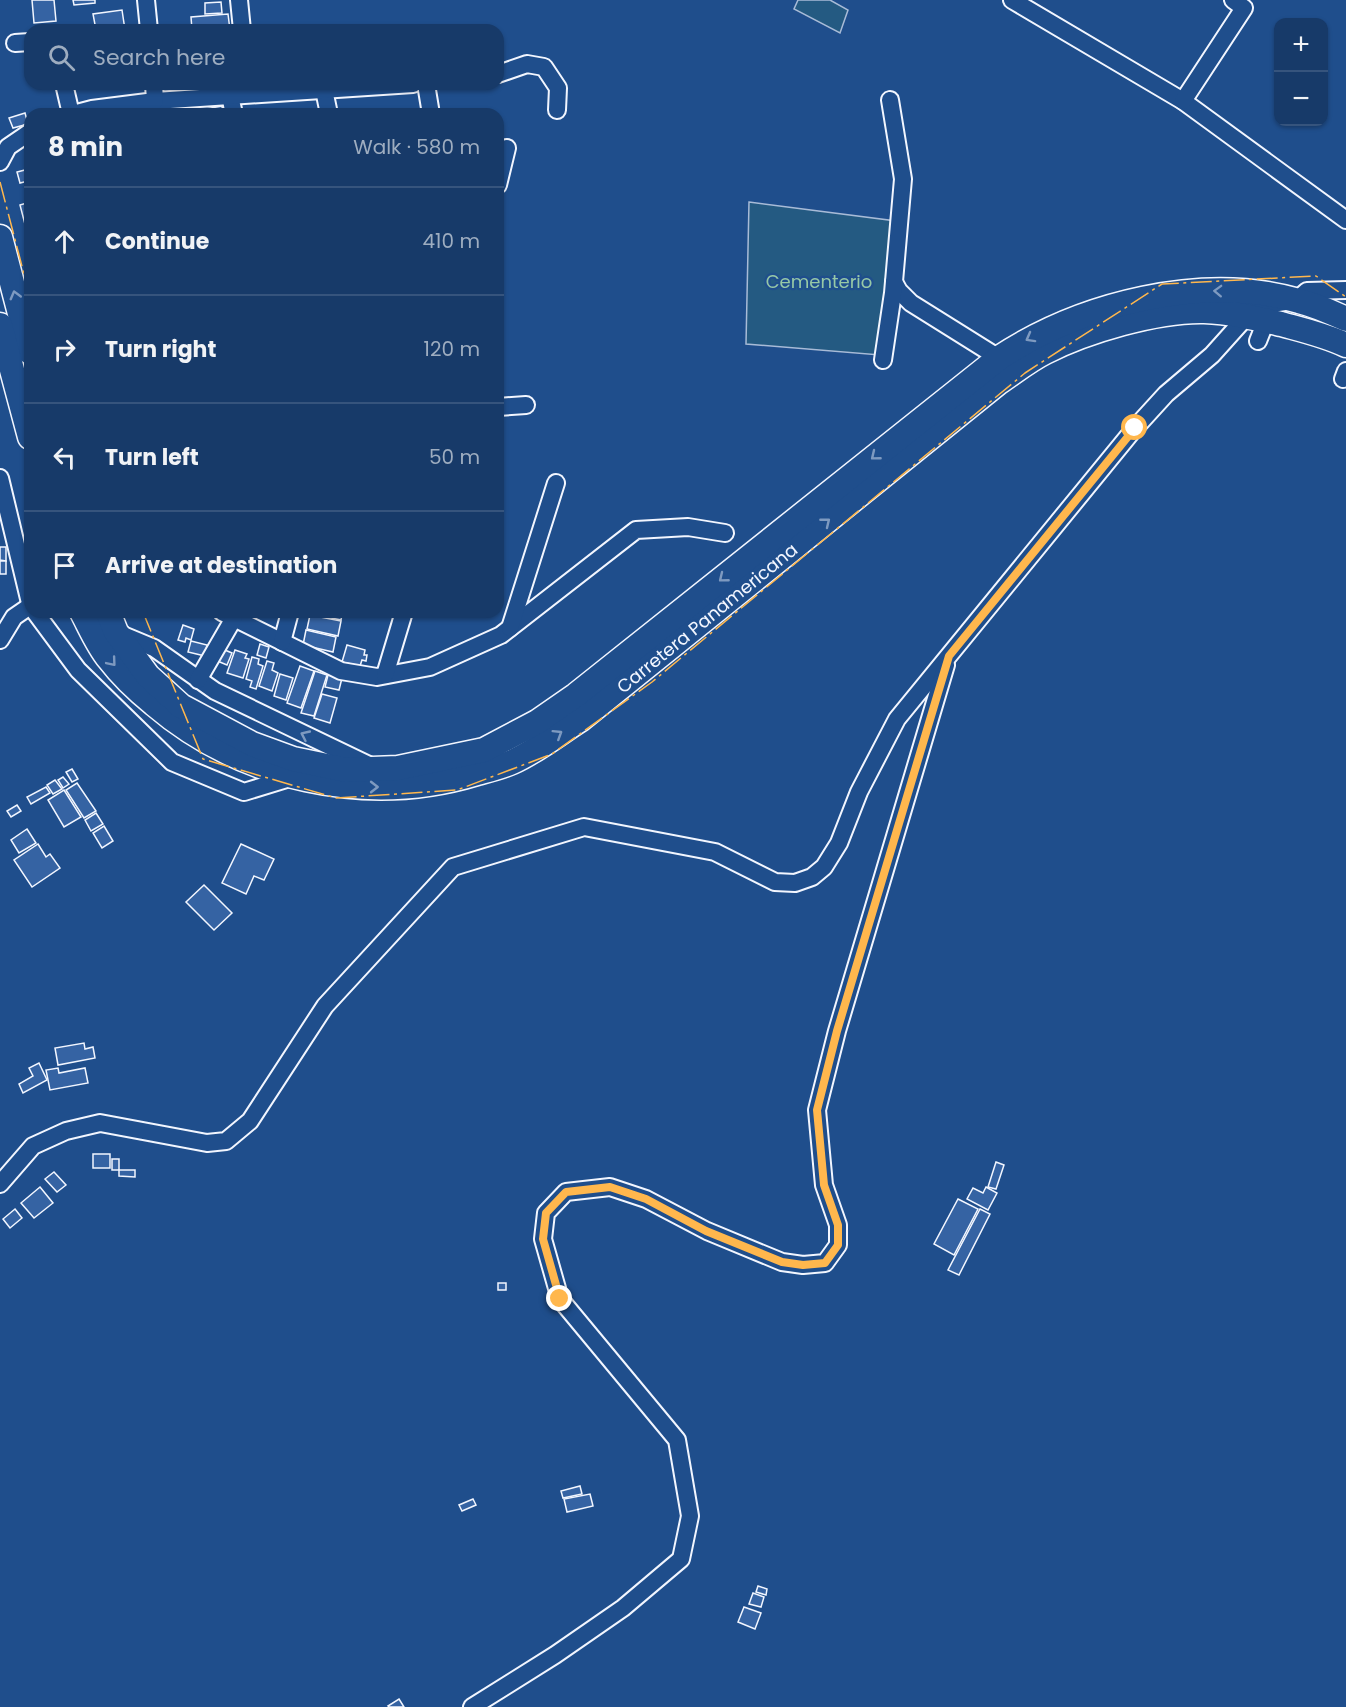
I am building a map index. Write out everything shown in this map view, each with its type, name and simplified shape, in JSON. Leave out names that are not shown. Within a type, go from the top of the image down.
[{"type":"highway","points":[[0,237],[24,329]]},
{"type":"highway","name":"Carretera Panamericana","points":[[112,622],[148,676],[181,706],[252,744],[293,759],[346,770],[398,768],[484,750],[537,722],[576,695],[999,358],[1039,334],[1092,312],[1159,296],[1209,291],[1258,293],[1297,300],[1346,320]]},
{"type":"highway","name":"Carretera Panamericana","points":[[85,618],[108,659],[172,720],[213,746],[249,762],[292,777],[367,788],[413,787],[461,778],[512,762],[581,719],[999,382],[1043,353],[1121,324],[1182,312],[1313,332],[1346,345]]},
{"type":"highway","points":[[0,325],[24,415]]},
{"type":"street","points":[[146,0],[148,24]]},
{"type":"street","points":[[239,0],[241,24]]},
{"type":"street","points":[[1018,2],[1183,102],[1346,220]]},
{"type":"street","points":[[1183,102],[1242,3]]},
{"type":"street","points":[[504,72],[527,64],[544,67],[558,88],[557,110]]},
{"type":"street","points":[[66,90],[70,108]]},
{"type":"street","points":[[154,90],[155,101]]},
{"type":"street","points":[[100,108],[155,101],[230,96],[247,90],[324,90],[328,108]]},
{"type":"street","points":[[427,90],[430,108]]},
{"type":"street","points":[[230,96],[233,108]]},
{"type":"street","points":[[883,360],[894,282],[903,179],[890,100]]},
{"type":"street","points":[[0,162],[8,147],[24,136]]},
{"type":"street","points":[[504,160],[507,148]]},
{"type":"street","points":[[894,282],[911,303],[999,358]]},
{"type":"street","points":[[0,1184],[33,1146],[66,1131],[100,1123],[207,1143],[226,1141],[250,1121],[325,1006],[453,867],[584,827],[715,852],[775,882],[795,883],[812,877],[825,867],[839,843],[859,792],[897,719],[1135,428],[1166,394],[1249,323],[1297,300],[1307,291],[1345,291]]},
{"type":"street","points":[[1297,300],[1313,332]]},
{"type":"street","points":[[504,407],[526,405]]},
{"type":"street","points":[[0,478],[24,580]]},
{"type":"street","points":[[510,628],[556,483]]},
{"type":"street","points":[[234,618],[340,671],[377,677],[430,667],[501,635],[636,530],[687,527],[725,533]]},
{"type":"street","points":[[0,640],[14,617],[24,610]]},
{"type":"street","points":[[39,618],[78,670],[171,762],[244,792],[292,777]]},
{"type":"street","points":[[198,680],[227,618]]},
{"type":"street","points":[[282,642],[288,618]]},
{"type":"street","points":[[385,675],[402,618]]},
{"type":"street","points":[[112,622],[224,696],[377,768]]},
{"type":"street","points":[[472,1707],[555,1656],[623,1608],[681,1559],[690,1516],[677,1440],[560,1299],[543,1239],[546,1213],[566,1192],[610,1187],[646,1199],[706,1231],[782,1262],[803,1265],[825,1263],[838,1245],[838,1225],[824,1185],[817,1110],[837,1031],[949,656]]},
{"type":"green space","points":[[798,0],[830,0],[848,10],[840,33],[794,9]]},
{"type":"green space","name":"Cementerio","points":[[749,202],[896,221],[880,355],[746,344]]},
{"type":"building","points":[[32,0],[54,0],[56,21],[34,23]]},
{"type":"building","points":[[73,0],[95,0],[95,3],[74,5]]},
{"type":"building","points":[[221,2],[222,13],[205,14],[205,3]]},
{"type":"building","points":[[122,10],[124,24],[95,24],[93,14]]},
{"type":"building","points":[[228,14],[229,24],[192,24],[191,17]]},
{"type":"building","points":[[157,90],[181,90],[181,94],[157,95]]},
{"type":"building","points":[[24,113],[24,125],[13,128],[9,118]]},
{"type":"building","points":[[24,170],[24,182],[20,183],[17,172]]},
{"type":"building","points":[[24,204],[24,220],[20,205]]},
{"type":"building","points":[[0,547],[6,547],[6,561],[0,560]]},
{"type":"building","points":[[0,561],[6,561],[6,574],[0,574]]},
{"type":"building","points":[[309,618],[341,621],[338,636],[307,629]]},
{"type":"building","points":[[183,625],[194,629],[191,640],[186,638],[185,642],[178,640]]},
{"type":"building","points":[[306,630],[336,637],[333,652],[303,645]]},
{"type":"building","points":[[191,641],[207,645],[205,656],[188,652]]},
{"type":"building","points":[[260,644],[269,647],[266,658],[257,655]]},
{"type":"building","points":[[347,645],[365,650],[366,661],[362,660],[360,666],[342,662]]},
{"type":"building","points":[[220,648],[232,653],[227,665],[215,660]]},
{"type":"building","points":[[235,650],[247,654],[245,658],[249,659],[243,678],[227,673]]},
{"type":"building","points":[[252,657],[259,659],[258,664],[263,666],[256,689],[250,687],[252,681],[246,679]]},
{"type":"building","points":[[267,661],[274,663],[272,670],[278,673],[272,691],[259,686]]},
{"type":"building","points":[[300,666],[314,671],[301,708],[287,703]]},
{"type":"building","points":[[315,671],[327,675],[314,716],[301,713]]},
{"type":"building","points":[[280,674],[293,678],[286,700],[274,696]]},
{"type":"building","points":[[328,675],[342,678],[339,690],[325,687]]},
{"type":"building","points":[[322,694],[337,698],[330,723],[314,718]]},
{"type":"building","points":[[72,769],[78,779],[72,782],[66,772]]},
{"type":"building","points":[[63,777],[69,784],[63,788],[58,780]]},
{"type":"building","points":[[55,780],[62,789],[53,794],[47,785]]},
{"type":"building","points":[[77,783],[96,811],[84,818],[66,790]]},
{"type":"building","points":[[46,787],[50,793],[31,804],[27,797]]},
{"type":"building","points":[[64,790],[81,817],[64,827],[48,800]]},
{"type":"building","points":[[17,805],[21,811],[11,817],[7,811]]},
{"type":"building","points":[[96,813],[103,824],[91,831],[85,820]]},
{"type":"building","points":[[104,826],[113,841],[102,848],[93,833]]},
{"type":"building","points":[[27,829],[36,843],[19,853],[11,840]]},
{"type":"building","points":[[38,844],[46,857],[50,854],[60,868],[32,887],[14,860]]},
{"type":"building","points":[[241,844],[274,859],[264,880],[254,876],[246,894],[222,883]]},
{"type":"building","points":[[204,885],[232,913],[214,930],[186,902]]},
{"type":"building","points":[[84,1043],[85,1049],[93,1047],[95,1058],[58,1065],[55,1048]]},
{"type":"building","points":[[39,1063],[47,1080],[23,1093],[19,1084],[33,1076],[29,1068]]},
{"type":"building","points":[[58,1068],[59,1073],[85,1068],[88,1083],[50,1090],[46,1070]]},
{"type":"building","points":[[93,1154],[110,1154],[110,1168],[93,1168]]},
{"type":"building","points":[[112,1159],[119,1159],[119,1170],[112,1170]]},
{"type":"building","points":[[996,1162],[1004,1165],[996,1189],[988,1187]]},
{"type":"building","points":[[119,1170],[135,1170],[135,1177],[119,1176]]},
{"type":"building","points":[[54,1172],[66,1185],[57,1192],[45,1179]]},
{"type":"building","points":[[40,1187],[53,1203],[34,1218],[21,1203]]},
{"type":"building","points":[[986,1187],[997,1193],[988,1210],[967,1199],[973,1188],[983,1193]]},
{"type":"building","points":[[958,1199],[978,1209],[954,1255],[934,1244]]},
{"type":"building","points":[[15,1209],[22,1218],[10,1228],[3,1219]]},
{"type":"building","points":[[980,1209],[990,1214],[959,1275],[948,1270]]},
{"type":"building","points":[[498,1283],[506,1283],[506,1290],[498,1290]]},
{"type":"building","points":[[580,1486],[582,1494],[563,1498],[561,1491]]},
{"type":"building","points":[[590,1494],[593,1506],[567,1512],[564,1499]]},
{"type":"building","points":[[473,1499],[476,1505],[462,1511],[459,1505]]},
{"type":"building","points":[[758,1586],[767,1589],[766,1595],[756,1592]]},
{"type":"building","points":[[753,1593],[764,1597],[761,1607],[749,1604]]},
{"type":"building","points":[[744,1607],[761,1613],[755,1629],[738,1622]]},
{"type":"building","points":[[399,1699],[404,1707],[388,1706]]},
{"type":"power","points":[[0,182],[24,274]]},
{"type":"power","points":[[145,618],[203,759],[336,798],[457,790],[552,754],[652,682],[1025,373],[1162,284],[1316,276],[1346,297]]},
{"type":"route","points":[[560,1299],[543,1239],[546,1213],[566,1192],[610,1187],[646,1199],[706,1231],[782,1262],[803,1265],[825,1263],[838,1245],[838,1225],[824,1185],[817,1110],[837,1031],[949,656],[1135,428]]}]
